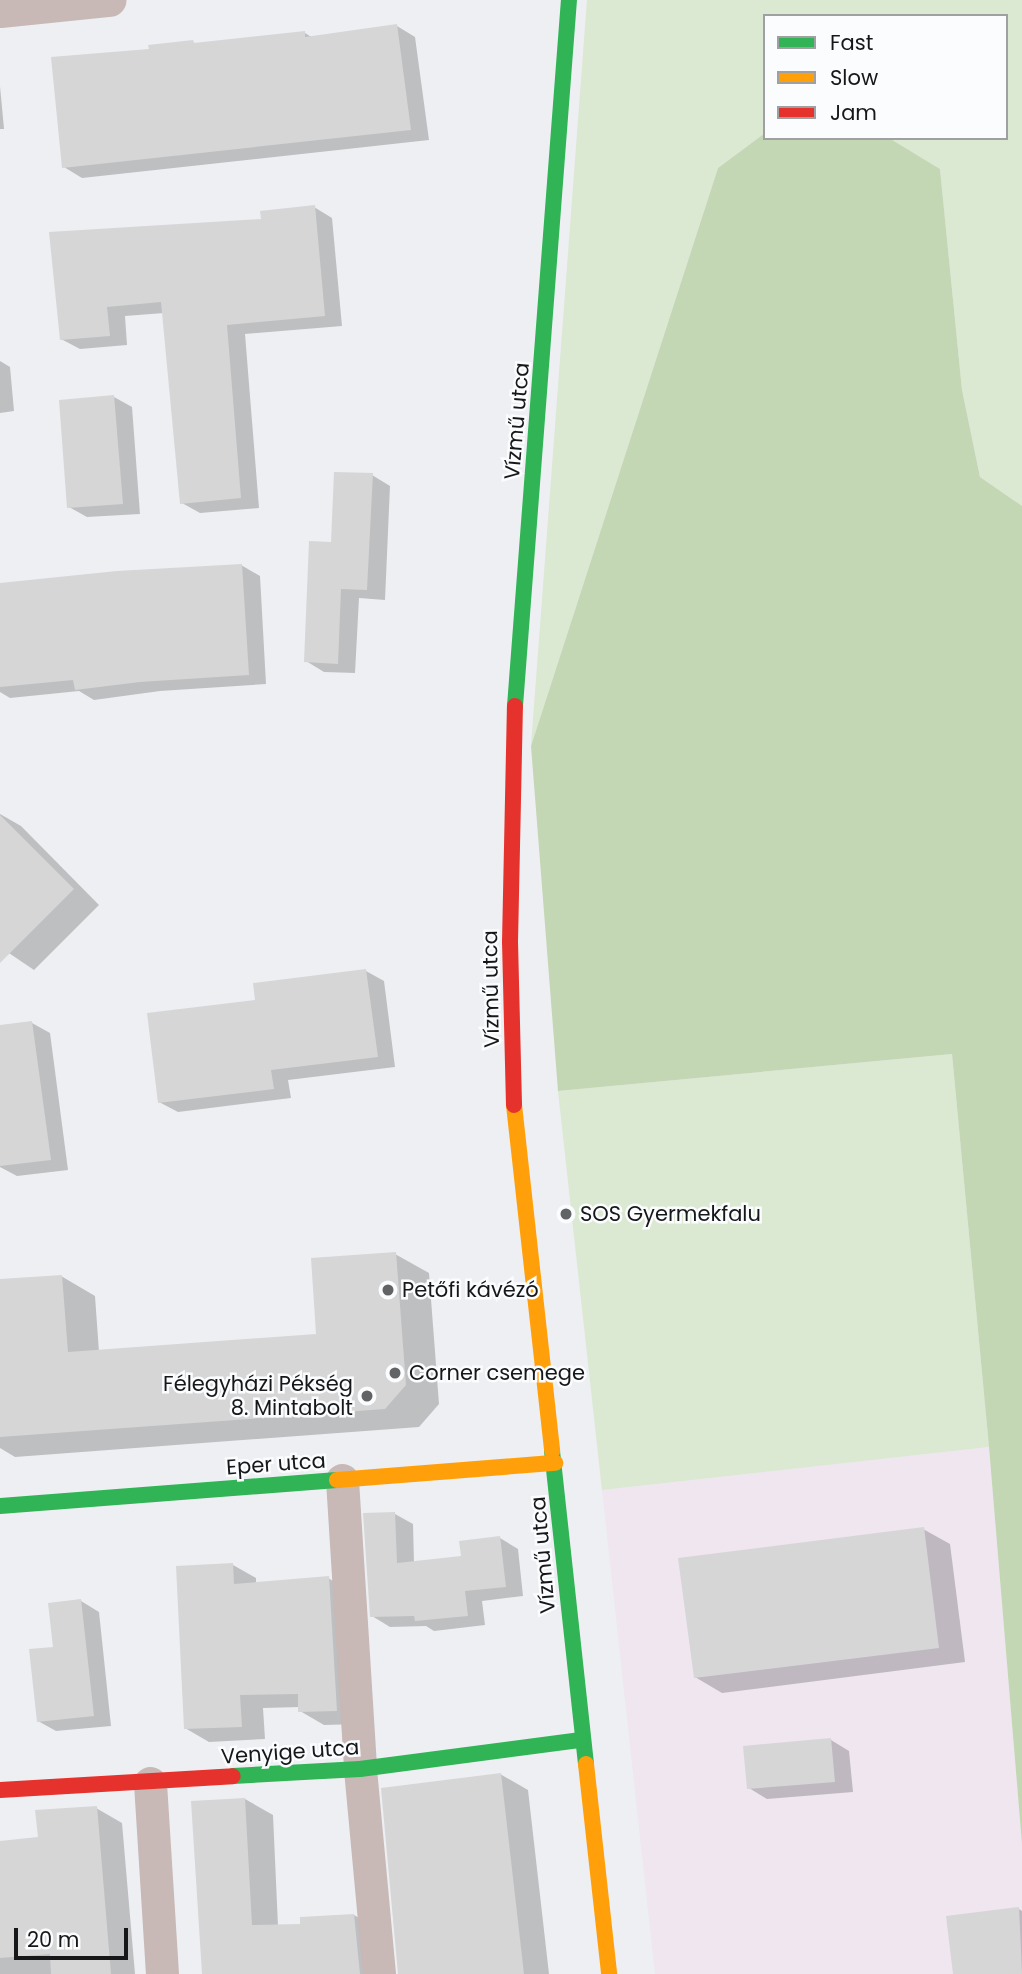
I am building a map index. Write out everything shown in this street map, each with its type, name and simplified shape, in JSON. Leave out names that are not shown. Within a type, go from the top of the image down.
[{"type":"main road","name":"Vízmű utca","points":[[569,0],[514,717],[510,942],[513,1093],[555,1462],[581,1740],[609,1974]]},
{"type":"main road","name":"Eper utca","points":[[0,1506],[555,1462]]},
{"type":"main road","name":"Venyige utca","points":[[0,1790],[360,1769],[581,1740]]},
{"type":"street","points":[[0,11],[109,0]]},
{"type":"street","points":[[342,1480],[360,1769],[380,1974]]},
{"type":"street","points":[[150,1783],[162,1974]]},
{"type":"shaded area","points":[[989,1447],[1022,1844],[1022,1974],[655,1974],[602,1490]]},
{"type":"green space","points":[[587,0],[1022,0],[1022,506],[980,477],[962,390],[940,169],[892,140],[1008,140],[1008,14],[763,14],[763,134],[718,168],[531,746]]},
{"type":"green space","points":[[763,134],[763,140],[892,140],[940,169],[962,390],[980,477],[1022,506],[1022,1844],[989,1447],[952,1054],[558,1091],[531,746],[718,168]]},
{"type":"green space","points":[[952,1054],[989,1447],[602,1490],[558,1091]]},
{"type":"building","points":[[397,24],[411,130],[62,168],[51,57],[149,49],[148,45],[193,40],[194,43],[305,31],[305,37]]},
{"type":"building","points":[[315,205],[325,316],[227,325],[241,498],[180,504],[161,302],[107,307],[110,336],[60,340],[49,232],[261,219],[260,211]]},
{"type":"building","points":[[114,395],[123,504],[67,508],[59,400]]},
{"type":"building","points":[[334,472],[373,473],[367,590],[341,589],[338,664],[304,662],[309,541],[331,542]]},
{"type":"building","points":[[242,564],[249,675],[140,682],[75,690],[73,680],[0,687],[0,583],[117,571]]},
{"type":"building","points":[[0,815],[74,889],[0,963]]},
{"type":"building","points":[[366,969],[378,1057],[271,1070],[274,1089],[158,1103],[147,1013],[255,1000],[253,983]]},
{"type":"building","points":[[32,1021],[51,1160],[0,1166],[0,1025]]},
{"type":"building","points":[[396,1252],[406,1385],[385,1409],[0,1437],[0,1279],[62,1275],[68,1352],[316,1334],[311,1258]]},
{"type":"building","points":[[395,1512],[397,1563],[461,1556],[459,1541],[500,1536],[506,1587],[465,1591],[468,1616],[415,1621],[414,1616],[370,1617],[363,1513]]},
{"type":"building","points":[[924,1527],[939,1648],[694,1678],[678,1558]]},
{"type":"building","points":[[233,1563],[234,1584],[329,1576],[337,1711],[298,1712],[298,1694],[240,1695],[242,1727],[184,1729],[176,1566]]},
{"type":"building","points":[[81,1599],[94,1716],[37,1722],[29,1649],[53,1647],[48,1603]]},
{"type":"building","points":[[831,1738],[835,1782],[747,1789],[743,1746]]},
{"type":"building","points":[[501,1773],[524,1974],[398,1974],[381,1788]]},
{"type":"building","points":[[245,1798],[252,1925],[300,1924],[300,1917],[354,1914],[360,1974],[202,1974],[191,1801]]},
{"type":"building","points":[[97,1806],[111,1974],[51,1974],[50,1954],[0,1958],[0,1841],[38,1837],[35,1810]]},
{"type":"building","points":[[1019,1907],[1022,1974],[953,1974],[946,1916]]},
{"type":"traffic: fast","points":[[515,706],[569,0]]},
{"type":"traffic: fast","points":[[552,1451],[586,1764]]},
{"type":"traffic: fast","points":[[0,1506],[337,1480]]},
{"type":"traffic: fast","points":[[233,1776],[360,1769],[581,1740]]},
{"type":"traffic: slow","points":[[514,1105],[552,1451]]},
{"type":"traffic: slow","points":[[337,1480],[555,1463]]},
{"type":"traffic: slow","points":[[586,1764],[609,1974]]},
{"type":"traffic: jam","points":[[514,1105],[510,942],[515,706]]},
{"type":"traffic: jam","points":[[0,1790],[233,1776]]},
{"type":"place","name":"SOS Gyermekfalu","points":[[566,1214]]},
{"type":"place","name":"Petőfi kávézó","points":[[388,1290]]},
{"type":"place","name":"Corner csemege","points":[[395,1373]]},
{"type":"place","name":"Félegyházi Pékség 8. Mintabolt","points":[[367,1396]]}]
